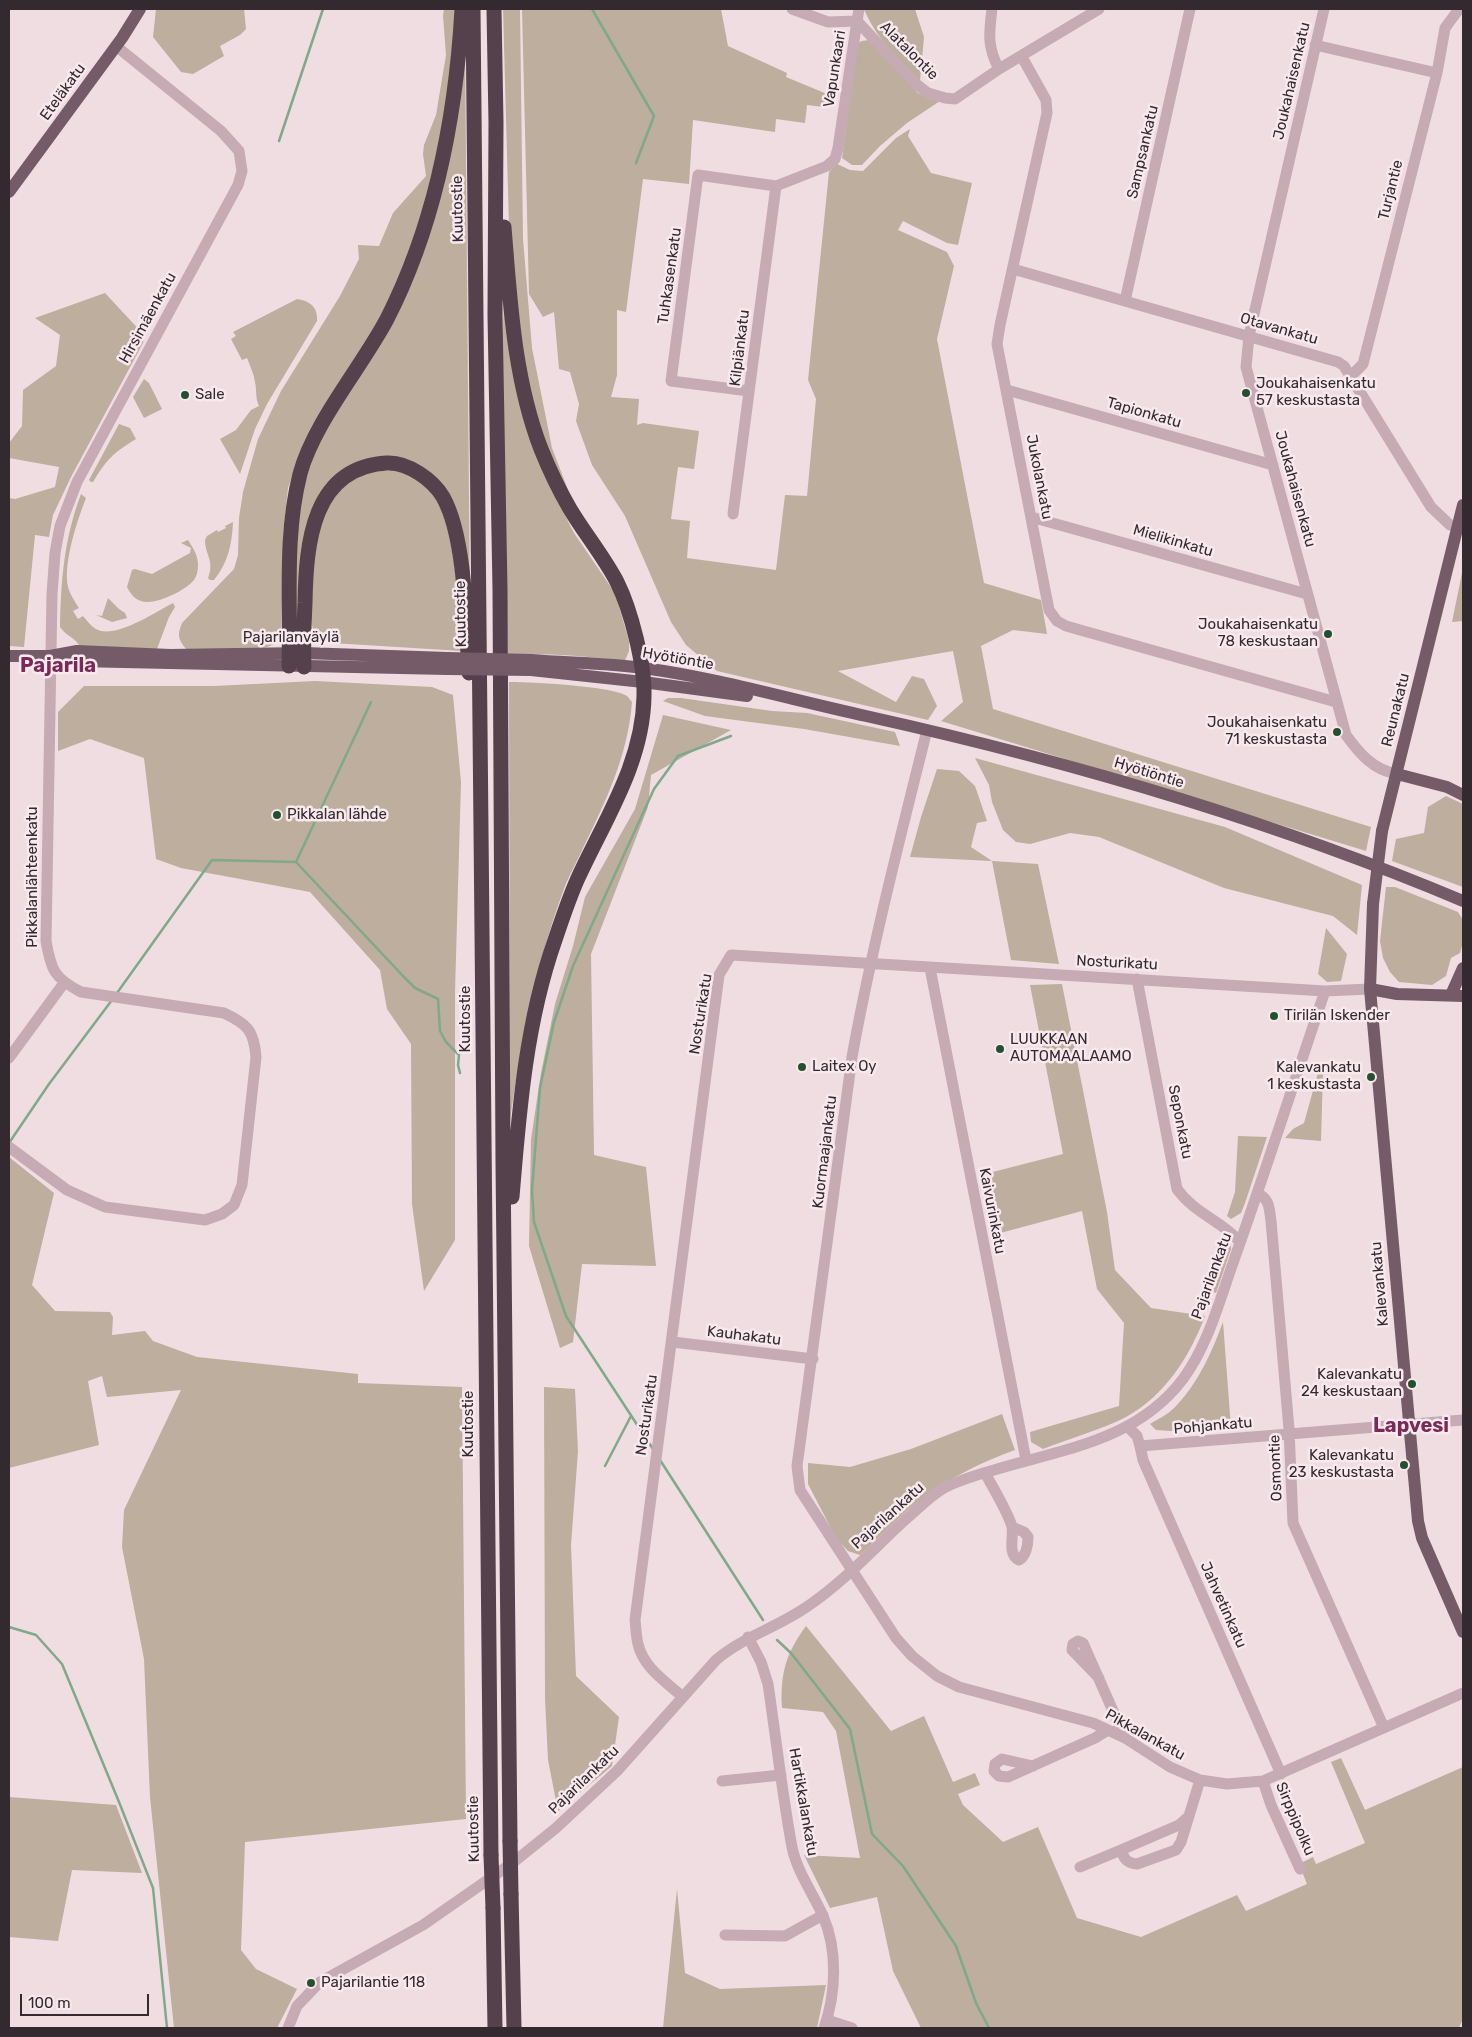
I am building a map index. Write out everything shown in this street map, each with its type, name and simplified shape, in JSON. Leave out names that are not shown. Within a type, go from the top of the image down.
[{"type":"highway","points":[[296,660],[291,537],[301,473],[317,434],[386,319],[420,243],[434,200],[445,152],[460,53],[462,9]]},
{"type":"highway","name":"Kuutostie","points":[[473,9],[491,1855],[495,2028]]},
{"type":"highway","points":[[494,9],[503,1161],[510,1842],[514,2028]]},
{"type":"highway","points":[[496,123],[514,336],[531,419],[556,483],[569,508],[617,583],[634,634],[644,697],[635,754],[627,778],[577,880],[554,943],[539,994],[528,1046],[509,1233],[506,1426]]},
{"type":"highway","points":[[296,660],[308,546],[319,510],[329,492],[352,472],[370,464],[390,463],[410,469],[428,479],[444,499],[455,530],[462,569],[470,680],[483,1046]]},
{"type":"main road","name":"Eteläkatu","points":[[9,192],[116,46],[138,10]]},
{"type":"main road","name":"Reunakatu","points":[[1371,924],[1382,830],[1463,505]]},
{"type":"main road","name":"Pajarilanväylä","points":[[9,656],[50,656],[77,651],[296,660],[531,665]]},
{"type":"main road","name":"Hyötiöntie","points":[[531,665],[642,675],[817,705],[927,730],[1085,770],[1212,809],[1395,872],[1463,901]]},
{"type":"main road","points":[[1397,774],[1447,787],[1463,795]]},
{"type":"main road","name":"Kalevankatu","points":[[1371,924],[1370,989],[1418,1521],[1422,1538],[1463,1632]]},
{"type":"main road","points":[[1370,989],[1397,994],[1457,996],[1463,968]]},
{"type":"street","name":"Vapunkaari","points":[[776,186],[827,166],[834,159],[838,148],[857,22],[828,22],[792,9]]},
{"type":"street","name":"Alatalontie","points":[[858,9],[857,22],[928,93],[955,99],[999,69]]},
{"type":"street","points":[[992,9],[988,38],[992,57],[999,69],[1022,57],[1099,9]]},
{"type":"street","name":"Sampsankatu","points":[[1125,301],[1190,9]]},
{"type":"street","name":"Joukahaisenkatu","points":[[1324,9],[1249,336],[1246,367],[1346,735],[1356,750],[1379,769],[1397,774]]},
{"type":"street","name":"Turjantie","points":[[1350,377],[1363,364],[1437,72],[1445,28],[1459,9]]},
{"type":"street","points":[[1315,45],[1437,72]]},
{"type":"street","name":"Hirsimäenkatu","points":[[50,656],[55,553],[60,526],[77,482],[238,185],[242,171],[239,151],[222,131],[116,46]]},
{"type":"street","name":"Jukolankatu","points":[[1022,57],[1046,100],[1047,113],[997,344],[1049,610],[1057,621],[1066,626],[1336,702]]},
{"type":"street","name":"Tuhkasenkatu","points":[[750,391],[671,381],[698,175],[776,186]]},
{"type":"street","name":"Kilpiänkatu","points":[[733,514],[776,186]]},
{"type":"street","name":"Otavankatu","points":[[1013,269],[1338,362],[1344,366],[1431,507],[1450,525],[1458,527]]},
{"type":"street","name":"Tapionkatu","points":[[1007,390],[1273,465]]},
{"type":"street","name":"Mielikinkatu","points":[[1031,517],[1307,594]]},
{"type":"street","name":"Pikkalanlähteenkatu","points":[[50,656],[46,941],[49,958],[55,972],[64,983]]},
{"type":"street","name":"Kuormaajankatu","points":[[852,1569],[800,1490],[797,1466],[852,1057],[862,1001],[896,852],[927,730]]},
{"type":"street","name":"Nosturikatu","points":[[683,1697],[653,1672],[644,1658],[638,1645],[635,1620],[719,975],[731,955],[872,962],[930,968],[1325,991],[1370,989]]},
{"type":"street","name":"Kaivurinkatu","points":[[930,968],[1026,1460]]},
{"type":"street","name":"Seponkatu","points":[[1137,979],[1177,1189],[1194,1208],[1234,1235],[1240,1242]]},
{"type":"street","points":[[9,1058],[64,983],[81,992],[224,1013],[243,1022],[255,1040],[256,1057],[242,1185],[234,1205],[222,1214],[205,1220],[105,1207],[67,1190],[9,1147]]},
{"type":"street","name":"Pajarilankatu","points":[[288,2028],[297,2006],[320,1982],[422,1925],[515,1861],[590,1797],[623,1764],[716,1660],[748,1637],[807,1607],[941,1490],[985,1472],[1080,1447],[1127,1426],[1165,1398],[1182,1379],[1198,1353],[1240,1242],[1325,991]]},
{"type":"street","name":"Osmontie","points":[[1257,1193],[1263,1196],[1269,1203],[1290,1435],[1293,1523],[1384,1728]]},
{"type":"street","name":"Kauhakatu","points":[[672,1342],[812,1359]]},
{"type":"street","name":"Pohjankatu","points":[[1140,1446],[1463,1420]]},
{"type":"street","points":[[1127,1426],[1137,1436],[1140,1446]]},
{"type":"street","name":"Jahvetinkatu","points":[[1140,1446],[1146,1469],[1281,1774]]},
{"type":"street","points":[[985,1472],[1012,1527]]},
{"type":"street","name":"Pikkalankatu","points":[[852,1569],[896,1638],[912,1656],[937,1676],[959,1686],[1093,1723],[1125,1738],[1170,1767],[1200,1780],[1227,1784],[1263,1781],[1463,1693]]},
{"type":"street","name":"Hartikkalankatu","points":[[748,1637],[761,1662],[768,1684],[792,1849],[830,1932],[833,1960],[832,2001],[826,2024]]},
{"type":"street","points":[[1099,1678],[1125,1738]]},
{"type":"street","points":[[1033,1766],[1095,1738],[1108,1730]]},
{"type":"street","points":[[722,1781],[781,1775]]},
{"type":"street","points":[[1121,1850],[1126,1861],[1137,1864],[1176,1850],[1181,1842],[1200,1780]]},
{"type":"street","name":"Sirppipolku","points":[[1263,1781],[1271,1805],[1300,1869]]},
{"type":"street","points":[[1080,1867],[1179,1825],[1188,1817]]},
{"type":"street","points":[[725,1935],[785,1936],[823,1915]]},
{"type":"street","points":[[826,2024],[852,2028]]},
{"type":"shaded area","points":[[156,9],[244,9],[246,29],[240,35],[220,46],[224,56],[193,74],[181,72],[153,37]]},
{"type":"shaded area","points":[[444,9],[457,9],[454,51],[436,165],[408,255],[385,310],[300,454],[288,488],[284,526],[281,631],[279,636],[270,646],[262,648],[241,650],[186,649],[179,637],[182,623],[234,569],[238,555],[239,518],[243,492],[258,439],[281,391],[340,296],[359,259],[358,245],[379,246],[393,213],[426,176],[423,154],[424,145],[436,115],[446,55]]},
{"type":"shaded area","points":[[503,9],[520,9],[523,239],[532,348],[552,448],[573,503],[551,458],[534,409],[522,350],[509,227]]},
{"type":"shaded area","points":[[522,9],[721,9],[728,46],[787,73],[786,77],[827,94],[824,107],[807,105],[805,123],[776,119],[775,132],[693,120],[689,184],[643,179],[626,312],[617,310],[617,375],[611,397],[639,399],[637,425],[643,423],[699,431],[694,469],[678,467],[671,519],[690,521],[687,558],[776,570],[785,495],[807,496],[816,399],[808,380],[829,172],[837,164],[850,170],[863,171],[896,138],[910,129],[908,136],[931,173],[972,183],[958,245],[947,243],[903,221],[898,230],[947,252],[954,266],[937,339],[984,583],[1041,600],[1047,634],[1013,630],[981,646],[993,709],[1371,827],[1366,851],[941,721],[963,702],[953,651],[838,671],[896,702],[912,676],[924,679],[937,706],[928,720],[717,671],[686,645],[671,622],[625,516],[592,465],[576,421],[579,404],[570,372],[559,369],[554,312],[543,317],[529,294]]},
{"type":"shaded area","points":[[864,9],[915,9],[924,37],[920,81],[881,39]]},
{"type":"shaded area","points":[[869,40],[918,93],[940,101],[907,123],[880,146],[862,165],[852,165],[842,158],[858,43]]},
{"type":"shaded area","points":[[465,45],[470,610],[456,513],[393,458],[323,489],[298,634],[294,608],[295,544],[301,493],[319,442],[395,314]]},
{"type":"shaded area","points":[[504,289],[543,472],[574,533],[615,593],[629,641],[629,651],[624,663],[581,656],[508,654],[502,372]]},
{"type":"shaded area","points":[[105,293],[144,335],[143,343],[71,477],[53,515],[49,537],[35,535],[24,647],[9,646],[9,498],[15,499],[55,487],[59,467],[9,458],[9,443],[22,426],[23,390],[56,366],[60,335],[35,318]]},
{"type":"shaded area","points":[[297,299],[306,301],[315,308],[317,321],[267,404],[255,429],[240,474],[220,439],[236,430],[251,410],[259,406],[253,373],[247,358],[242,360],[231,339],[236,336],[233,332]]},
{"type":"shaded area","points":[[144,379],[149,383],[162,409],[144,418],[133,397]]},
{"type":"shaded area","points":[[119,424],[130,428],[136,439],[111,457],[93,482],[91,482],[89,480]]},
{"type":"shaded area","points":[[395,470],[413,477],[428,488],[445,520],[454,565],[462,651],[332,643],[319,641],[315,633],[310,611],[311,573],[316,536],[322,518],[334,495],[351,479],[379,471]]},
{"type":"shaded area","points":[[81,494],[86,498],[75,530],[67,566],[68,587],[79,608],[73,611],[78,619],[83,616],[96,629],[109,631],[128,627],[173,603],[175,607],[169,617],[157,649],[80,647],[60,627],[64,560],[75,511]]},
{"type":"shaded area","points":[[233,522],[232,538],[226,560],[219,574],[214,580],[210,580],[208,578],[210,562],[205,540],[207,536],[217,530],[218,532],[226,528],[225,526]]},
{"type":"shaded area","points":[[188,540],[198,561],[196,577],[190,584],[177,593],[154,601],[139,600],[131,594],[127,587],[132,570],[135,569],[152,574],[190,553],[191,548],[181,543]]},
{"type":"shaded area","points":[[1463,568],[1463,621],[1452,622]]},
{"type":"shaded area","points":[[108,598],[125,613],[127,618],[112,622],[96,615],[102,616]]},
{"type":"shaded area","points":[[315,681],[432,687],[453,695],[461,782],[455,992],[455,1240],[424,1291],[412,1204],[411,1044],[387,1009],[380,970],[310,892],[181,868],[156,859],[144,758],[90,739],[58,751],[58,712],[84,686],[214,686]]},
{"type":"shaded area","points":[[509,682],[570,685],[605,690],[627,696],[632,702],[626,741],[615,777],[566,884],[545,946],[519,1062],[510,1121]]},
{"type":"shaded area","points":[[668,698],[681,698],[772,711],[807,713],[895,732],[900,746],[804,729],[705,716],[663,701]]},
{"type":"shaded area","points":[[663,715],[731,730],[651,775],[648,807],[591,954],[594,1155],[646,1167],[656,1266],[582,1264],[573,1342],[560,1348],[529,1246],[531,1139],[541,1073],[555,1004],[573,946],[585,897],[635,809]]},
{"type":"shaded area","points":[[975,758],[1225,827],[1362,885],[1357,935],[1333,916],[1224,888],[1099,837],[1070,833],[1030,844],[1016,842],[1003,830],[992,802],[989,785]]},
{"type":"shaded area","points":[[937,769],[959,771],[975,786],[987,821],[977,823],[971,847],[992,861],[910,857]]},
{"type":"shaded area","points":[[1446,796],[1463,804],[1463,887],[1392,861],[1396,839],[1424,833],[1428,807]]},
{"type":"shaded area","points":[[992,861],[1038,864],[1059,964],[1011,960]]},
{"type":"shaded area","points":[[1386,887],[1395,887],[1458,912],[1463,920],[1463,942],[1460,953],[1451,958],[1446,976],[1432,985],[1399,982],[1390,972],[1383,958],[1380,941]]},
{"type":"shaded area","points":[[1326,928],[1347,954],[1341,981],[1327,982],[1318,974]]},
{"type":"shaded area","points":[[1062,984],[1107,1212],[1115,1270],[1151,1308],[1205,1316],[1184,1360],[1153,1398],[1126,1417],[1043,1449],[1031,1442],[1030,1432],[1119,1406],[1124,1323],[1097,1289],[1082,1211],[993,1235],[981,1175],[1063,1154],[1030,985]]},
{"type":"shaded area","points":[[1319,1069],[1323,1070],[1321,1141],[1285,1138],[1293,1129],[1304,1123]]},
{"type":"shaded area","points":[[1238,1136],[1267,1137],[1241,1213],[1231,1219],[1227,1216],[1235,1192]]},
{"type":"shaded area","points":[[9,1157],[54,1193],[32,1285],[55,1311],[110,1312],[113,1317],[112,1335],[145,1331],[153,1341],[197,1357],[358,1374],[358,1383],[462,1387],[466,1819],[245,1842],[241,1950],[256,1969],[297,1989],[277,2028],[174,2028],[150,1797],[144,1659],[122,1547],[124,1510],[181,1390],[107,1397],[102,1376],[88,1381],[99,1445],[9,1468]]},
{"type":"shaded area","points":[[1224,1236],[1230,1241],[1231,1249],[1216,1293],[1208,1290]]},
{"type":"shaded area","points":[[1223,1322],[1231,1428],[1156,1430],[1150,1424],[1167,1414],[1184,1397],[1198,1377],[1209,1356]]},
{"type":"shaded area","points":[[544,1387],[575,1389],[578,1451],[571,1545],[576,1676],[619,1717],[612,1766],[558,1811],[548,1760],[545,1698]]},
{"type":"shaded area","points":[[1002,1414],[1015,1450],[965,1472],[931,1492],[905,1513],[860,1555],[848,1551],[836,1538],[808,1484],[808,1463],[850,1467],[911,1449]]},
{"type":"shaded area","points":[[806,1626],[891,1731],[924,1716],[953,1782],[975,1773],[980,1785],[958,1794],[963,1805],[1003,1842],[1038,1827],[1077,1918],[1141,1937],[1237,1895],[1246,1911],[1307,1884],[1299,1864],[1313,1857],[1316,1864],[1365,1843],[1331,1762],[1341,1758],[1365,1810],[1463,1767],[1463,2019],[1459,2028],[921,2028],[893,1971],[877,1897],[830,1908],[804,1855],[860,1858],[836,1731],[823,1712],[782,1708],[783,1674],[789,1655]]},
{"type":"shaded area","points":[[9,1797],[116,1805],[142,1873],[72,1870],[58,1941],[9,1937]]},
{"type":"shaded area","points":[[677,1889],[685,1973],[720,1989],[826,1985],[817,2028],[663,2028]]},
{"type":"waterway","points":[[279,141],[323,9]]},
{"type":"waterway","points":[[592,9],[654,116],[636,163]]},
{"type":"waterway","points":[[296,862],[371,702]]},
{"type":"waterway","points":[[653,1449],[566,1316],[534,1222],[532,1190],[540,1088],[554,1022],[573,966],[654,789],[678,756],[731,736]]},
{"type":"waterway","points":[[117,993],[212,860],[296,862],[415,988],[438,999],[440,1031],[446,1042],[459,1055],[458,1065],[460,1073]]},
{"type":"waterway","points":[[9,1143],[49,1084],[112,1000]]},
{"type":"waterway","points":[[605,1466],[631,1416]]},
{"type":"waterway","points":[[660,1460],[763,1620]]},
{"type":"waterway","points":[[9,1627],[36,1635],[62,1664],[153,1888],[167,2028]]},
{"type":"waterway","points":[[777,1640],[791,1653],[850,1729],[872,1834],[903,1866],[956,1946],[976,2003],[989,2028]]},
{"type":"place","name":"Joukahaisenkatu 57 keskustasta","points":[[1246,393]]},
{"type":"place","name":"Sale","points":[[185,395]]},
{"type":"place","name":"Joukahaisenkatu 78 keskustaan","points":[[1328,634]]},
{"type":"place","name":"Joukahaisenkatu 71 keskustasta","points":[[1337,732]]},
{"type":"place","name":"Pikkalan lähde","points":[[277,815]]},
{"type":"place","name":"Tirilän Iskender","points":[[1274,1016]]},
{"type":"place","name":"LUUKKAAN AUTOMAALAAMO","points":[[1000,1049]]},
{"type":"place","name":"Laitex Oy","points":[[802,1067]]},
{"type":"place","name":"Kalevankatu 1 keskustasta","points":[[1371,1077]]},
{"type":"place","name":"Kalevankatu 24 keskustaan","points":[[1412,1384]]},
{"type":"place","name":"Kalevankatu 23 keskustasta","points":[[1404,1465]]},
{"type":"place","name":"Pajarilantie 118","points":[[311,1983]]},
{"type":"district","name":"Pajarila","points":[[58,666]]},
{"type":"district","name":"Lapvesi","points":[[1411,1426]]}]
